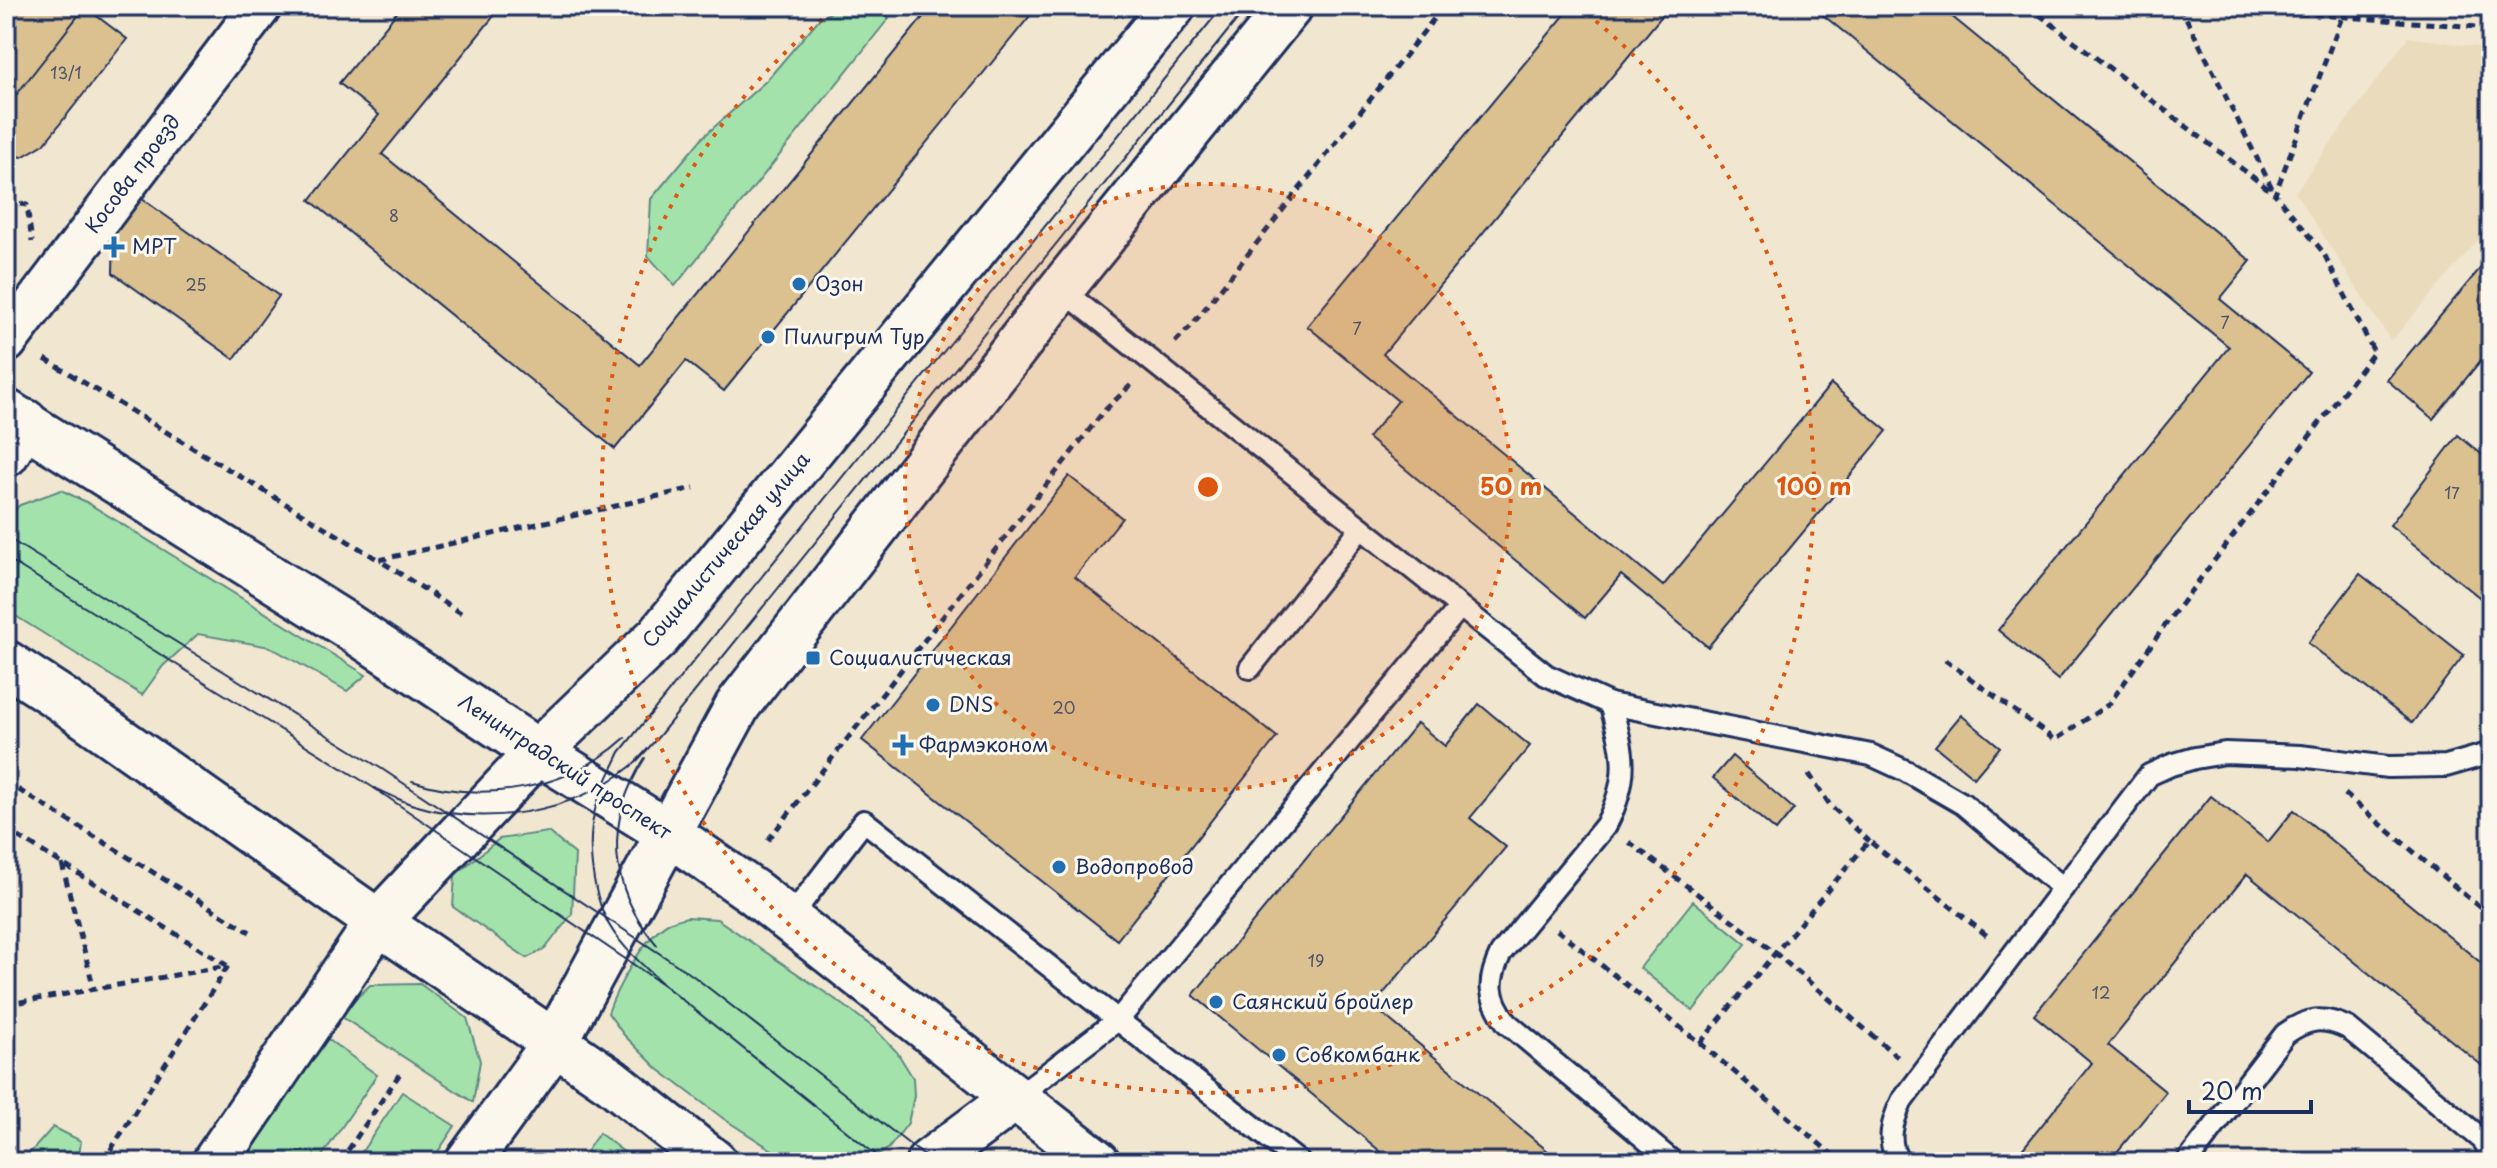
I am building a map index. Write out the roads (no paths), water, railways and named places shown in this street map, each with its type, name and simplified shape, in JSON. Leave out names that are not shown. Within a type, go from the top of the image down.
[{"type":"street","name":"Косова проезд","points":[[6,342],[261,6]]},
{"type":"street","name":"Социалистическая улица","points":[[215,1162],[378,922],[538,752],[658,637],[1173,6]]},
{"type":"street","points":[[468,1162],[554,1044],[738,705],[1061,289],[1290,6]]},
{"type":"street","name":"Ленинградский проспект","points":[[12,429],[346,625],[538,752],[667,832],[789,919],[1097,1162]]},
{"type":"street","points":[[6,663],[611,1081],[714,1162]]},
{"type":"street","points":[[929,1162],[1015,1098]]},
{"type":"lane","points":[[1061,289],[1546,675],[1610,704],[1871,755],[1963,804],[2063,888]]},
{"type":"lane","points":[[1250,668],[1361,528]]},
{"type":"lane","points":[[1015,1098],[1119,1019],[1460,607]]},
{"type":"lane","points":[[1610,704],[1623,744],[1620,793],[1606,825],[1501,953],[1492,972],[1491,996],[1507,1023],[1673,1162]]},
{"type":"lane","points":[[1899,1162],[1891,1140],[1893,1120],[1921,1076],[2149,775],[2195,758],[2225,753],[2300,756],[2388,767],[2446,766],[2491,753]]},
{"type":"lane","points":[[789,919],[864,821],[1299,1162]]},
{"type":"lane","points":[[2187,1162],[2285,1034],[2300,1024],[2316,1019],[2332,1020],[2348,1028],[2483,1140],[2491,1153]]},
{"type":"tram line","points":[[665,986],[616,936],[605,917],[594,880],[591,853],[594,814],[620,752],[1223,6]]},
{"type":"tram line","points":[[374,788],[441,812],[498,815],[526,812],[581,796],[607,783],[634,763],[659,736],[1248,6]]},
{"type":"tram line","points":[[6,537],[382,769],[692,975],[932,1162]]},
{"type":"tram line","points":[[6,558],[374,788],[665,986],[885,1162]]},
{"type":"tram line","points":[[412,781],[468,791],[524,788],[578,770],[625,738]]},
{"type":"tram line","points":[[645,758],[623,806],[617,854],[629,901],[657,945]]},
{"type":"place","name":"МРТ","points":[[114,247]]},
{"type":"place","name":"Озон","points":[[799,284]]},
{"type":"place","name":"Пилигрим Тур","points":[[768,337]]},
{"type":"place","name":"Социалистическая","points":[[813,658]]},
{"type":"place","name":"DNS","points":[[933,705]]},
{"type":"place","name":"Фармэконом","points":[[903,745]]},
{"type":"place","name":"Водопровод","points":[[1059,867]]},
{"type":"place","name":"Саянский бройлер","points":[[1216,1002]]},
{"type":"place","name":"Совкомбанк","points":[[1279,1055]]}]
